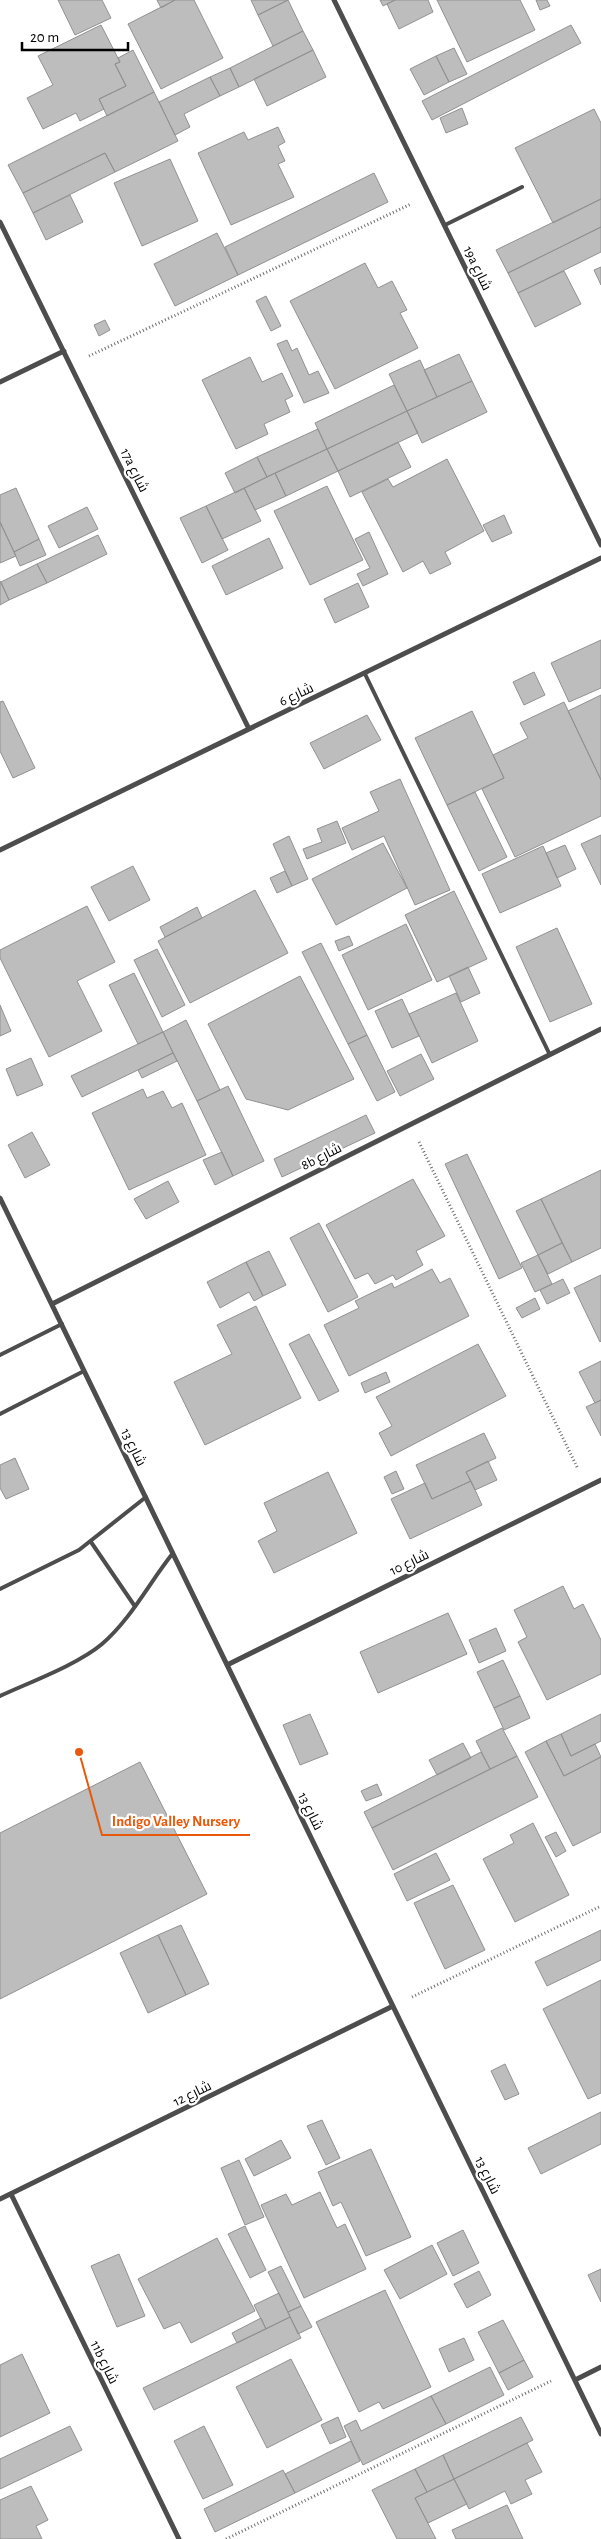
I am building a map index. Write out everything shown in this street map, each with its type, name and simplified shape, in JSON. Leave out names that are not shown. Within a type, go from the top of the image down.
[{"type":"street","name":"19a شارع","points":[[334,0],[601,545]]},
{"type":"street","name":"17a شارع","points":[[0,222],[249,729]]},
{"type":"street","points":[[0,382],[64,351]]},
{"type":"street","name":"شارع 6","points":[[0,850],[601,558]]},
{"type":"street","name":"8b شارع","points":[[52,1304],[601,1029]]},
{"type":"street","name":"شارع 13","points":[[0,1198],[601,2434]]},
{"type":"street","name":"شارع 10","points":[[227,1665],[601,1480]]},
{"type":"street","name":"شارع 12","points":[[0,2199],[394,2006]]},
{"type":"street","name":"11b شارع","points":[[11,2194],[179,2539]]},
{"type":"street","points":[[575,2380],[601,2367]]},
{"type":"lane","points":[[445,225],[522,187]]},
{"type":"lane","points":[[365,674],[549,1054]]},
{"type":"lane","points":[[0,1355],[62,1324]]},
{"type":"lane","points":[[0,1414],[84,1371]]},
{"type":"lane","points":[[0,1590],[67,1558],[91,1542],[146,1497]]},
{"type":"lane","points":[[91,1542],[134,1605]]},
{"type":"lane","points":[[0,1696],[84,1656],[101,1645],[123,1622],[173,1553]]},
{"type":"path","points":[[70,365],[430,195]]},
{"type":"path","points":[[410,1123],[587,1487]]},
{"type":"path","points":[[394,2006],[601,1906]]},
{"type":"path","points":[[226,2539],[571,2371]]},
{"type":"building","points":[[58,0],[102,0],[111,18],[75,35]]},
{"type":"building","points":[[157,0],[175,0],[161,8]]},
{"type":"building","points":[[175,0],[194,0],[223,58],[161,89],[128,24]]},
{"type":"building","points":[[251,0],[288,0],[258,15]]},
{"type":"building","points":[[288,0],[303,31],[273,46],[258,15]]},
{"type":"building","points":[[380,0],[395,0],[383,6]]},
{"type":"building","points":[[395,0],[428,0],[433,12],[399,29],[387,4]]},
{"type":"building","points":[[437,0],[520,0],[535,30],[467,62]]},
{"type":"building","points":[[536,0],[547,0],[550,6],[540,10]]},
{"type":"building","points":[[101,25],[120,62],[115,64],[126,86],[99,99],[104,109],[80,121],[76,113],[43,129],[27,98],[53,85],[38,56]]},
{"type":"building","points":[[571,25],[581,43],[432,120],[422,101]]},
{"type":"building","points":[[303,31],[313,50],[239,87],[230,68]]},
{"type":"building","points":[[454,48],[467,74],[449,82],[436,56]]},
{"type":"building","points":[[133,50],[154,92],[107,116],[99,99],[126,86],[115,64],[120,62],[118,58]]},
{"type":"building","points":[[313,50],[326,77],[267,106],[254,79]]},
{"type":"building","points":[[436,56],[449,82],[424,95],[410,69]]},
{"type":"building","points":[[230,68],[239,87],[220,96],[210,77]]},
{"type":"building","points":[[210,77],[220,96],[184,114],[190,127],[175,135],[159,102]]},
{"type":"building","points":[[154,92],[178,141],[115,172],[105,153],[23,193],[8,165]]},
{"type":"building","points":[[462,108],[468,124],[446,133],[440,118]]},
{"type":"building","points":[[594,109],[601,123],[601,199],[553,223],[515,148]]},
{"type":"building","points":[[278,127],[285,142],[278,146],[285,161],[278,164],[294,197],[231,225],[198,153],[244,132],[248,140]]},
{"type":"building","points":[[105,153],[115,172],[33,213],[23,193]]},
{"type":"building","points":[[170,159],[198,221],[142,246],[114,183]]},
{"type":"building","points":[[374,173],[388,202],[238,275],[225,247]]},
{"type":"building","points":[[70,195],[83,222],[46,240],[33,213]]},
{"type":"building","points":[[601,199],[601,227],[508,273],[496,250]]},
{"type":"building","points":[[601,227],[601,252],[518,293],[508,273]]},
{"type":"building","points":[[217,233],[238,275],[175,306],[154,264]]},
{"type":"building","points":[[365,263],[378,288],[392,281],[407,310],[400,313],[418,348],[335,389],[290,301]]},
{"type":"building","points":[[601,267],[601,285],[594,270]]},
{"type":"building","points":[[564,271],[581,304],[535,327],[518,293]]},
{"type":"building","points":[[266,296],[281,326],[271,331],[256,301]]},
{"type":"building","points":[[105,320],[110,330],[99,336],[94,325]]},
{"type":"building","points":[[287,340],[292,351],[297,348],[309,375],[318,371],[329,393],[304,403],[277,344]]},
{"type":"building","points":[[459,354],[472,381],[437,397],[424,370]]},
{"type":"building","points":[[250,357],[262,382],[282,373],[293,396],[285,400],[290,412],[264,424],[268,434],[236,449],[202,380]]},
{"type":"building","points":[[420,360],[437,397],[407,411],[389,374]]},
{"type":"building","points":[[472,381],[487,412],[422,443],[407,411]]},
{"type":"building","points":[[394,385],[407,411],[327,449],[315,423]]},
{"type":"building","points":[[407,411],[418,433],[338,471],[327,449]]},
{"type":"building","points":[[318,429],[327,449],[267,477],[257,457]]},
{"type":"building","points":[[398,442],[411,467],[350,497],[338,471]]},
{"type":"building","points":[[327,449],[338,471],[286,496],[275,473]]},
{"type":"building","points":[[257,457],[267,477],[235,493],[225,473]]},
{"type":"building","points":[[447,459],[484,531],[445,552],[451,564],[430,574],[423,561],[403,572],[362,492],[388,479],[393,487]]},
{"type":"building","points":[[275,473],[286,496],[255,510],[244,488]]},
{"type":"building","points":[[327,486],[363,560],[310,585],[274,511]]},
{"type":"building","points":[[16,488],[39,539],[14,552],[0,522],[0,495]]},
{"type":"building","points":[[244,488],[261,521],[222,539],[206,506]]},
{"type":"building","points":[[206,506],[228,550],[202,563],[180,518]]},
{"type":"building","points":[[87,507],[98,529],[59,548],[48,526]]},
{"type":"building","points":[[504,515],[512,533],[492,542],[483,525]]},
{"type":"building","points":[[0,522],[16,556],[0,563]]},
{"type":"building","points":[[369,532],[388,574],[363,586],[357,574],[370,568],[355,539]]},
{"type":"building","points":[[98,535],[107,554],[47,583],[37,564]]},
{"type":"building","points":[[269,538],[283,568],[226,595],[212,566]]},
{"type":"building","points":[[39,539],[46,555],[20,566],[14,552]]},
{"type":"building","points":[[37,564],[47,583],[9,600],[1,582]]},
{"type":"building","points":[[0,581],[9,600],[0,605]]},
{"type":"building","points":[[358,583],[369,607],[335,623],[324,599]]},
{"type":"building","points":[[601,640],[601,688],[569,702],[551,663]]},
{"type":"building","points":[[534,672],[545,695],[524,705],[513,682]]},
{"type":"building","points":[[601,695],[601,780],[568,711]]},
{"type":"building","points":[[3,701],[35,768],[13,778],[0,751],[0,702]]},
{"type":"building","points":[[564,702],[601,780],[601,816],[515,857],[482,789],[504,778],[493,755],[528,738],[520,723]]},
{"type":"building","points":[[472,711],[504,778],[447,805],[415,738]]},
{"type":"building","points":[[367,715],[381,740],[324,769],[310,743]]},
{"type":"building","points":[[400,779],[450,890],[415,905],[384,836],[352,850],[342,828],[379,811],[370,792]]},
{"type":"building","points":[[475,792],[507,857],[479,871],[447,805]]},
{"type":"building","points":[[337,821],[346,843],[307,859],[303,849],[322,842],[317,829]]},
{"type":"building","points":[[601,835],[601,885],[581,844]]},
{"type":"building","points":[[289,836],[308,879],[292,886],[273,844]]},
{"type":"building","points":[[383,843],[407,888],[336,925],[312,879]]},
{"type":"building","points":[[565,845],[576,869],[557,878],[546,853]]},
{"type":"building","points":[[543,846],[561,886],[500,913],[482,874]]},
{"type":"building","points":[[133,866],[150,900],[109,921],[91,887]]},
{"type":"building","points":[[285,871],[292,886],[277,893],[270,878]]},
{"type":"building","points":[[255,890],[288,953],[190,1003],[158,941]]},
{"type":"building","points":[[454,891],[487,959],[437,982],[405,915]]},
{"type":"building","points":[[87,906],[115,962],[77,981],[102,1031],[49,1057],[0,958],[0,950]]},
{"type":"building","points":[[197,907],[202,918],[165,937],[160,927]]},
{"type":"building","points":[[406,924],[432,980],[368,1010],[342,955]]},
{"type":"building","points":[[557,928],[592,1004],[550,1022],[516,947]]},
{"type":"building","points":[[349,936],[353,945],[339,951],[335,941]]},
{"type":"building","points":[[321,943],[367,1035],[348,1044],[302,952]]},
{"type":"building","points":[[157,949],[185,1005],[162,1017],[134,960]]},
{"type":"building","points":[[468,967],[480,993],[461,1002],[449,976]]},
{"type":"building","points":[[134,973],[163,1032],[138,1044],[109,985]]},
{"type":"building","points":[[300,976],[354,1079],[288,1110],[246,1099],[208,1024]]},
{"type":"building","points":[[456,993],[478,1041],[432,1063],[409,1014]]},
{"type":"building","points":[[402,999],[419,1036],[392,1048],[375,1011]]},
{"type":"building","points":[[0,1005],[11,1031],[0,1036]]},
{"type":"building","points":[[186,1020],[220,1090],[197,1101],[163,1032]]},
{"type":"building","points":[[163,1032],[173,1053],[82,1097],[71,1076]]},
{"type":"building","points":[[367,1035],[395,1092],[377,1101],[348,1044]]},
{"type":"building","points":[[173,1053],[177,1061],[142,1078],[138,1070]]},
{"type":"building","points":[[421,1054],[434,1079],[400,1096],[387,1071]]},
{"type":"building","points":[[31,1058],[43,1085],[17,1096],[6,1069]]},
{"type":"building","points":[[228,1086],[264,1161],[233,1176],[197,1101]]},
{"type":"building","points":[[143,1089],[147,1098],[163,1091],[172,1108],[182,1103],[206,1155],[129,1190],[92,1113]]},
{"type":"building","points":[[366,1115],[375,1133],[282,1177],[274,1159]]},
{"type":"building","points":[[32,1132],[50,1165],[25,1178],[8,1145]]},
{"type":"building","points":[[222,1152],[233,1176],[215,1185],[203,1160]]},
{"type":"building","points":[[467,1154],[522,1268],[499,1279],[445,1164]]},
{"type":"building","points":[[601,1170],[601,1248],[572,1262],[541,1199]]},
{"type":"building","points":[[413,1179],[445,1236],[416,1251],[423,1265],[396,1280],[393,1275],[375,1284],[368,1273],[355,1279],[326,1225]]},
{"type":"building","points":[[168,1181],[179,1202],[146,1219],[134,1199]]},
{"type":"building","points":[[541,1199],[562,1243],[538,1255],[516,1211]]},
{"type":"building","points":[[319,1223],[358,1297],[328,1312],[290,1238]]},
{"type":"building","points":[[562,1243],[572,1262],[548,1274],[538,1255]]},
{"type":"building","points":[[269,1251],[286,1285],[263,1296],[246,1262]]},
{"type":"building","points":[[538,1255],[552,1284],[535,1292],[521,1263]]},
{"type":"building","points":[[246,1262],[263,1296],[254,1301],[249,1292],[220,1308],[207,1282]]},
{"type":"building","points":[[432,1269],[440,1283],[450,1278],[469,1316],[349,1376],[324,1325],[359,1308],[355,1301],[392,1283],[394,1288]]},
{"type":"building","points":[[601,1275],[601,1341],[600,1342],[574,1288]]},
{"type":"building","points":[[563,1279],[570,1293],[547,1304],[540,1290]]},
{"type":"building","points":[[535,1298],[540,1309],[522,1318],[516,1308]]},
{"type":"building","points":[[256,1306],[301,1398],[205,1445],[174,1382],[232,1354],[217,1325]]},
{"type":"building","points":[[309,1334],[339,1391],[319,1401],[289,1344]]},
{"type":"building","points":[[478,1344],[506,1396],[391,1456],[379,1433],[392,1426],[376,1397]]},
{"type":"building","points":[[601,1361],[601,1400],[595,1403],[579,1372]]},
{"type":"building","points":[[386,1372],[390,1382],[365,1393],[361,1383]]},
{"type":"building","points":[[601,1400],[601,1436],[586,1407]]},
{"type":"building","points":[[484,1433],[496,1458],[466,1472],[471,1481],[432,1499],[416,1465]]},
{"type":"building","points":[[15,1458],[29,1489],[6,1499],[0,1488],[0,1465]]},
{"type":"building","points":[[488,1461],[497,1480],[475,1490],[466,1472]]},
{"type":"building","points":[[396,1471],[404,1489],[392,1494],[384,1477]]},
{"type":"building","points":[[328,1472],[357,1533],[274,1573],[258,1541],[277,1531],[264,1503]]},
{"type":"building","points":[[471,1481],[482,1505],[410,1539],[391,1499],[425,1483],[432,1499]]},
{"type":"building","points":[[563,1586],[574,1609],[583,1604],[601,1640],[601,1674],[547,1700],[518,1642],[527,1637],[514,1610]]},
{"type":"building","points":[[448,1613],[467,1654],[378,1693],[360,1652]]},
{"type":"building","points":[[496,1628],[506,1651],[479,1663],[469,1640]]},
{"type":"building","points":[[503,1660],[520,1696],[494,1708],[477,1672]]},
{"type":"building","points":[[520,1696],[530,1718],[504,1730],[494,1708]]},
{"type":"building","points":[[310,1714],[328,1754],[300,1765],[283,1725]]},
{"type":"building","points":[[601,1714],[601,1741],[571,1756],[561,1734]]},
{"type":"building","points":[[502,1728],[517,1756],[490,1769],[476,1741]]},
{"type":"building","points":[[561,1734],[571,1756],[595,1744],[601,1757],[564,1776],[546,1741]]},
{"type":"building","points":[[546,1741],[564,1776],[601,1757],[601,1832],[573,1846],[525,1752]]},
{"type":"building","points":[[463,1743],[471,1758],[437,1775],[429,1760]]},
{"type":"building","points":[[481,1752],[490,1769],[372,1828],[364,1812]]},
{"type":"building","points":[[517,1756],[538,1797],[393,1870],[372,1828]]},
{"type":"building","points":[[140,1762],[207,1894],[0,1999],[0,1833]]},
{"type":"building","points":[[377,1784],[382,1795],[366,1801],[361,1791]]},
{"type":"building","points":[[533,1823],[569,1895],[515,1922],[483,1859],[514,1843],[510,1835]]},
{"type":"building","points":[[556,1832],[566,1851],[556,1857],[545,1837]]},
{"type":"building","points":[[436,1853],[450,1880],[407,1901],[394,1874]]},
{"type":"building","points":[[453,1885],[485,1950],[445,1969],[414,1903]]},
{"type":"building","points":[[181,1925],[209,1984],[186,1995],[158,1935]]},
{"type":"building","points":[[601,1930],[601,1960],[547,1986],[535,1962]]},
{"type":"building","points":[[158,1935],[186,1995],[148,2013],[120,1953]]},
{"type":"building","points":[[601,1980],[601,2093],[588,2099],[543,2009]]},
{"type":"building","points":[[505,2064],[519,2094],[505,2100],[491,2071]]},
{"type":"building","points":[[601,2112],[601,2144],[541,2174],[528,2148]]},
{"type":"building","points":[[322,2120],[340,2158],[326,2165],[307,2126]]},
{"type":"building","points":[[281,2140],[291,2158],[254,2176],[245,2159]]},
{"type":"building","points":[[371,2149],[411,2237],[366,2256],[341,2202],[333,2206],[318,2172]]},
{"type":"building","points":[[239,2160],[264,2217],[245,2225],[221,2168]]},
{"type":"building","points":[[320,2192],[337,2228],[345,2224],[366,2269],[304,2298],[261,2205],[286,2194],[292,2205]]},
{"type":"building","points":[[245,2226],[266,2270],[250,2278],[228,2234]]},
{"type":"building","points":[[463,2230],[479,2263],[453,2276],[437,2243]]},
{"type":"building","points":[[217,2238],[255,2311],[191,2343],[180,2322],[164,2329],[138,2279]]},
{"type":"building","points":[[432,2245],[447,2274],[400,2299],[384,2270]]},
{"type":"building","points":[[119,2254],[145,2316],[117,2327],[91,2266]]},
{"type":"building","points":[[281,2266],[301,2306],[288,2312],[268,2272]]},
{"type":"building","points":[[601,2269],[601,2302],[588,2275]]},
{"type":"building","points":[[479,2271],[491,2295],[467,2308],[454,2284]]},
{"type":"building","points":[[385,2290],[431,2387],[383,2409],[379,2402],[359,2412],[316,2322]]},
{"type":"building","points":[[279,2293],[290,2317],[266,2329],[254,2305]]},
{"type":"building","points":[[301,2306],[312,2327],[298,2334],[288,2312]]},
{"type":"building","points":[[290,2317],[301,2338],[154,2410],[143,2388]]},
{"type":"building","points":[[261,2318],[266,2329],[237,2343],[232,2333]]},
{"type":"building","points":[[503,2320],[524,2360],[499,2373],[478,2332]]},
{"type":"building","points":[[464,2338],[474,2360],[449,2372],[439,2349]]},
{"type":"building","points":[[22,2354],[50,2413],[0,2437],[0,2365]]},
{"type":"building","points":[[291,2359],[322,2420],[267,2448],[236,2387]]},
{"type":"building","points":[[524,2360],[533,2377],[508,2390],[499,2373]]},
{"type":"building","points":[[490,2367],[504,2395],[446,2424],[431,2396]]},
{"type":"building","points":[[431,2396],[446,2424],[363,2465],[344,2426],[356,2420],[361,2431]]},
{"type":"building","points":[[338,2417],[346,2437],[330,2444],[321,2425]]},
{"type":"building","points":[[521,2417],[533,2440],[454,2479],[443,2455]]},
{"type":"building","points":[[70,2426],[82,2450],[0,2489],[0,2459]]},
{"type":"building","points":[[204,2426],[233,2485],[203,2499],[174,2441]]},
{"type":"building","points":[[351,2441],[360,2461],[295,2493],[285,2474]]},
{"type":"building","points":[[527,2443],[542,2472],[525,2480],[532,2494],[511,2504],[505,2491],[469,2509],[454,2479]]},
{"type":"building","points":[[443,2455],[454,2479],[427,2492],[415,2469]]},
{"type":"building","points":[[415,2469],[427,2492],[415,2498],[436,2539],[397,2539],[372,2490]]},
{"type":"building","points":[[283,2470],[295,2493],[215,2532],[204,2509]]},
{"type":"building","points":[[454,2479],[467,2504],[428,2523],[415,2498]]},
{"type":"building","points":[[31,2486],[48,2520],[36,2526],[42,2539],[0,2539],[0,2500]]},
{"type":"building","points":[[507,2505],[523,2539],[456,2539],[452,2530]]},
{"type":"place","name":"Indigo Valley Nursery","points":[[79,1752]]}]
